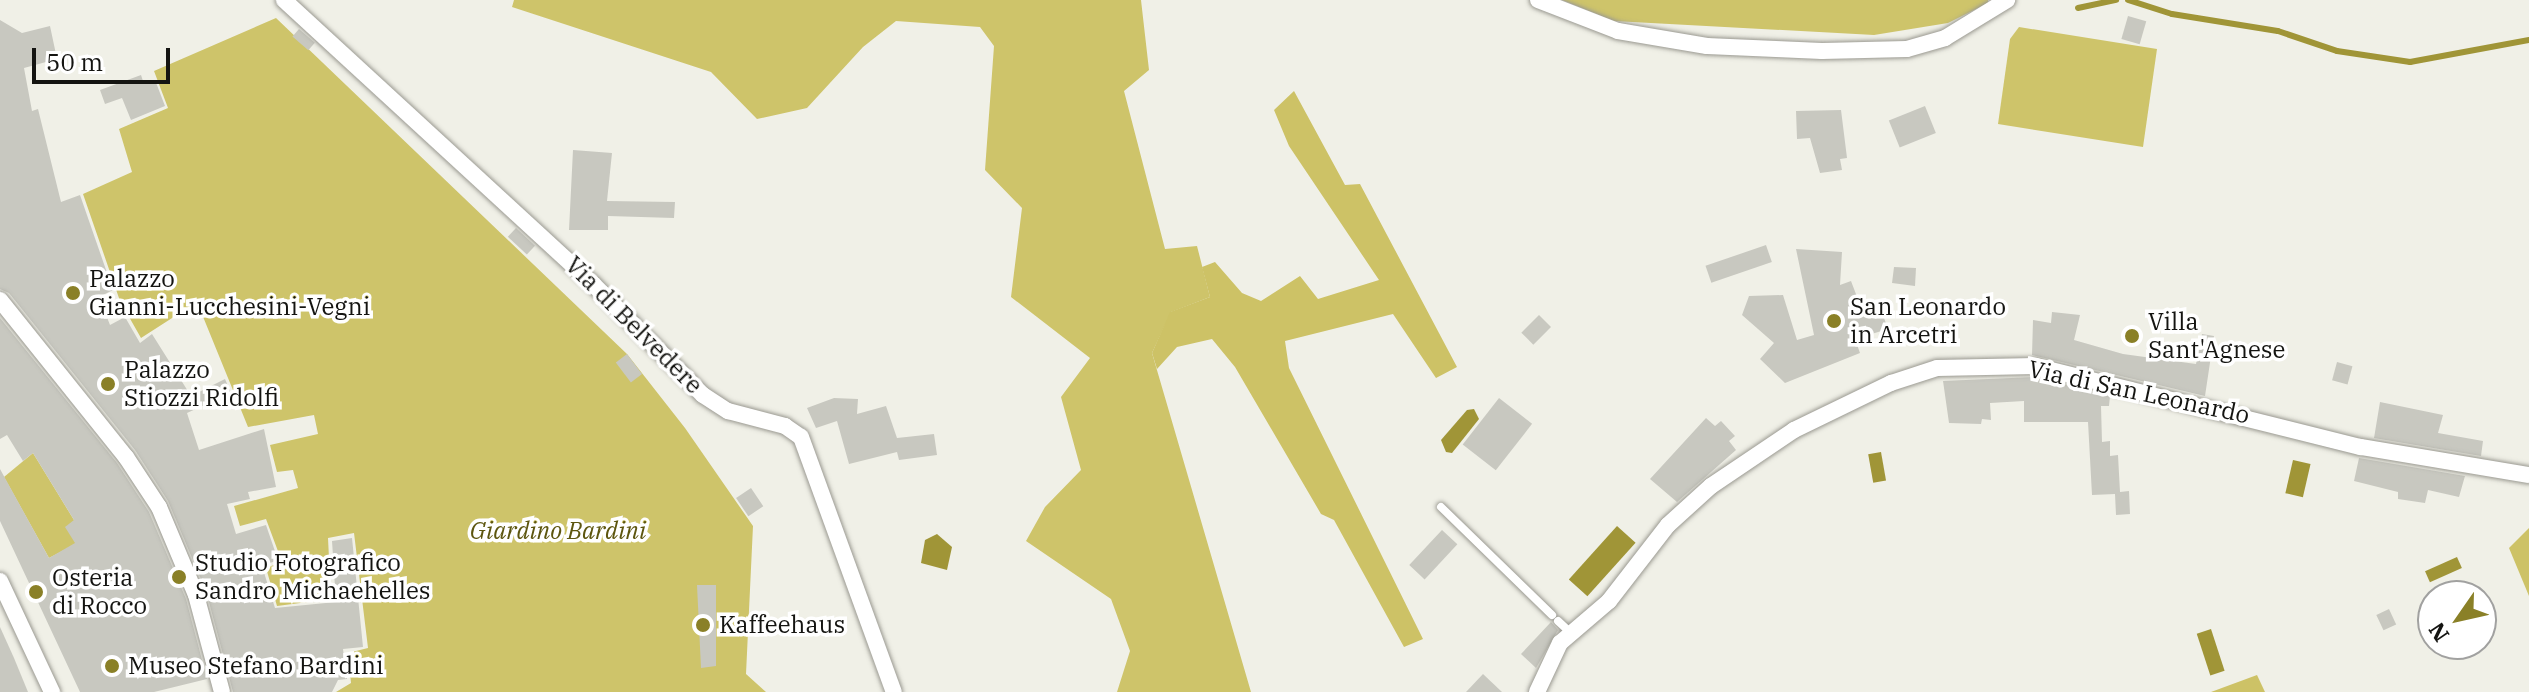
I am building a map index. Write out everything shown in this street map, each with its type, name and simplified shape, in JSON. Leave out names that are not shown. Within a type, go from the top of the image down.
[{"type":"street","name":"Via di Belvedere","points":[[284,0],[582,273],[703,395],[728,411],[785,426],[801,437],[894,692]]},
{"type":"street","points":[[1538,0],[1618,31],[1707,46],[1822,51],[1907,49],[1945,38],[2007,0]]},
{"type":"street","points":[[0,300],[126,457],[159,507],[196,595],[222,692]]},
{"type":"street","name":"Via di San Leonardo","points":[[1537,692],[1560,623],[1609,601],[1668,525],[1726,475],[1808,423],[1891,383],[1937,368],[2035,366],[2361,447],[2529,475]]},
{"type":"street","points":[[0,581],[52,692]]},
{"type":"lane","points":[[1441,507],[1560,623]]},
{"type":"green space","points":[[514,0],[1141,0],[1149,70],[1124,91],[1165,249],[1197,246],[1210,297],[1171,312],[1152,353],[1251,692],[1117,692],[1130,651],[1111,599],[1026,541],[1045,507],[1081,470],[1061,397],[1090,358],[1011,297],[1022,208],[985,170],[994,46],[980,27],[896,21],[863,47],[807,108],[757,119],[711,72],[512,7]]},
{"type":"green space","points":[[1562,0],[1988,0],[1988,3],[1948,23],[1874,35],[1614,21]]},
{"type":"green space","name":"Giardino Bardini","points":[[276,18],[627,354],[685,428],[753,526],[746,674],[766,692],[336,692],[351,683],[348,653],[368,648],[354,533],[328,538],[331,599],[277,606],[266,568],[282,562],[266,519],[240,526],[234,506],[298,488],[293,470],[277,472],[270,445],[318,434],[314,415],[248,427],[197,302],[141,338],[120,301],[83,194],[132,172],[119,129],[168,108],[154,71]]},
{"type":"green space","points":[[2019,27],[2157,49],[2143,147],[1998,124],[2010,39]]},
{"type":"green space","points":[[33,453],[74,520],[76,544],[49,558],[4,477]]},
{"type":"shaded area","points":[[1294,91],[1345,185],[1360,184],[1457,367],[1436,378],[1393,314],[1285,341],[1289,368],[1423,639],[1404,647],[1334,520],[1321,514],[1235,367],[1212,339],[1177,347],[1157,369],[1152,353],[1170,312],[1210,297],[1202,267],[1215,262],[1242,293],[1261,301],[1300,276],[1318,299],[1379,280],[1289,146],[1274,110]]},
{"type":"shaded area","points":[[1474,409],[1479,419],[1452,453],[1446,452],[1441,440],[1467,410]]},
{"type":"shaded area","points":[[1881,452],[1886,481],[1873,483],[1868,454]]},
{"type":"shaded area","points":[[2293,460],[2311,464],[2303,497],[2285,493]]},
{"type":"shaded area","points":[[1617,526],[1636,543],[1587,596],[1569,580]]},
{"type":"shaded area","points":[[2529,528],[2529,596],[2509,548]]},
{"type":"shaded area","points":[[937,534],[952,547],[947,570],[921,563],[925,540]]},
{"type":"shaded area","points":[[2457,557],[2462,568],[2429,580],[2425,571]]},
{"type":"shaded area","points":[[2211,629],[2225,671],[2210,675],[2197,634]]},
{"type":"shaded area","points":[[2257,675],[2265,692],[2211,692]]},
{"type":"building","points":[[2128,16],[2146,21],[2140,44],[2121,39]]},
{"type":"building","points":[[0,20],[22,33],[50,26],[57,59],[24,68],[32,111],[38,109],[61,202],[80,195],[113,290],[99,297],[110,325],[125,317],[140,343],[152,334],[191,396],[225,379],[231,393],[187,413],[199,450],[264,429],[276,487],[248,492],[250,499],[227,504],[236,534],[266,525],[278,560],[262,566],[275,608],[336,602],[332,541],[352,538],[363,647],[343,649],[347,679],[338,680],[332,692],[233,692],[206,591],[168,501],[135,450],[9,293],[0,289]]},
{"type":"building","points":[[299,29],[315,43],[308,50],[292,37]]},
{"type":"building","points":[[141,75],[144,84],[155,80],[165,106],[131,120],[122,98],[105,104],[100,90]]},
{"type":"building","points":[[1925,106],[1936,133],[1900,147],[1889,121]]},
{"type":"building","points":[[1841,110],[1847,158],[1840,159],[1842,170],[1820,173],[1810,138],[1797,139],[1796,111]]},
{"type":"building","points":[[573,150],[612,153],[607,201],[675,202],[674,218],[608,216],[608,230],[569,230]]},
{"type":"building","points":[[516,228],[535,246],[527,255],[508,237]]},
{"type":"building","points":[[1766,245],[1772,262],[1711,283],[1705,266]]},
{"type":"building","points":[[1796,249],[1842,252],[1840,285],[1851,281],[1862,310],[1879,304],[1888,329],[1855,339],[1860,353],[1785,383],[1760,359],[1774,343],[1742,315],[1749,296],[1783,295],[1797,340],[1814,335]]},
{"type":"building","points":[[1894,267],[1916,268],[1915,286],[1892,283]]},
{"type":"building","points":[[2052,312],[2080,315],[2074,340],[2123,354],[2196,364],[2202,334],[2214,336],[2205,396],[2032,355],[2033,320],[2051,323]]},
{"type":"building","points":[[1539,315],[1551,327],[1533,345],[1521,333]]},
{"type":"building","points":[[0,318],[117,463],[149,512],[186,599],[207,679],[154,692],[80,692],[0,521],[0,469],[49,558],[75,543],[65,527],[74,520],[33,453],[23,461],[7,435],[0,439]]},
{"type":"building","points":[[627,354],[642,374],[631,382],[616,362]]},
{"type":"building","points":[[2337,362],[2352,366],[2348,384],[2332,380]]},
{"type":"building","points":[[2034,377],[2110,396],[2109,406],[2101,406],[2102,442],[2110,441],[2110,456],[2118,455],[2120,492],[2129,491],[2130,514],[2116,515],[2115,494],[2092,495],[2088,422],[2024,422],[2024,401],[1990,403],[1991,420],[1982,419],[1981,424],[1949,423],[1943,381]]},
{"type":"building","points":[[834,398],[858,399],[857,414],[886,406],[897,438],[934,434],[937,455],[899,460],[897,452],[849,464],[837,421],[816,428],[807,408]]},
{"type":"building","points":[[1499,398],[1532,424],[1496,470],[1463,444]]},
{"type":"building","points":[[2380,402],[2443,415],[2438,433],[2483,441],[2481,456],[2374,438]]},
{"type":"building","points":[[1706,418],[1715,426],[1721,421],[1735,436],[1729,441],[1736,450],[1677,502],[1650,479]]},
{"type":"building","points":[[2359,458],[2465,476],[2459,497],[2428,490],[2425,503],[2398,499],[2398,492],[2354,481]]},
{"type":"building","points":[[751,488],[763,506],[748,516],[736,498]]},
{"type":"building","points":[[1442,530],[1457,544],[1425,579],[1409,565]]},
{"type":"building","points":[[697,585],[716,585],[716,666],[701,668]]},
{"type":"building","points":[[2389,609],[2396,624],[2383,630],[2376,615]]},
{"type":"building","points":[[1551,622],[1558,630],[1536,668],[1521,654]]},
{"type":"building","points":[[0,627],[14,658],[28,692],[0,692]]},
{"type":"building","points":[[1483,674],[1502,692],[1466,692]]},
{"type":"waterway","points":[[2078,8],[2116,0]]},
{"type":"waterway","points":[[2128,0],[2172,14],[2278,31],[2337,51],[2410,62],[2529,40]]},
{"type":"place","name":"Palazzo Gianni-Lucchesini-Vegni","points":[[73,293]]},
{"type":"place","name":"San Leonardo in Arcetri","points":[[1834,321]]},
{"type":"place","name":"Villa Sant'Agnese","points":[[2132,336]]},
{"type":"place","name":"Palazzo Stiozzi Ridolfi","points":[[108,384]]},
{"type":"place","name":"Studio Fotografico Sandro Michaehelles","points":[[179,577]]},
{"type":"place","name":"Osteria di Rocco","points":[[36,592]]},
{"type":"place","name":"Kaffeehaus","points":[[703,625]]},
{"type":"place","name":"Museo Stefano Bardini","points":[[112,666]]}]
